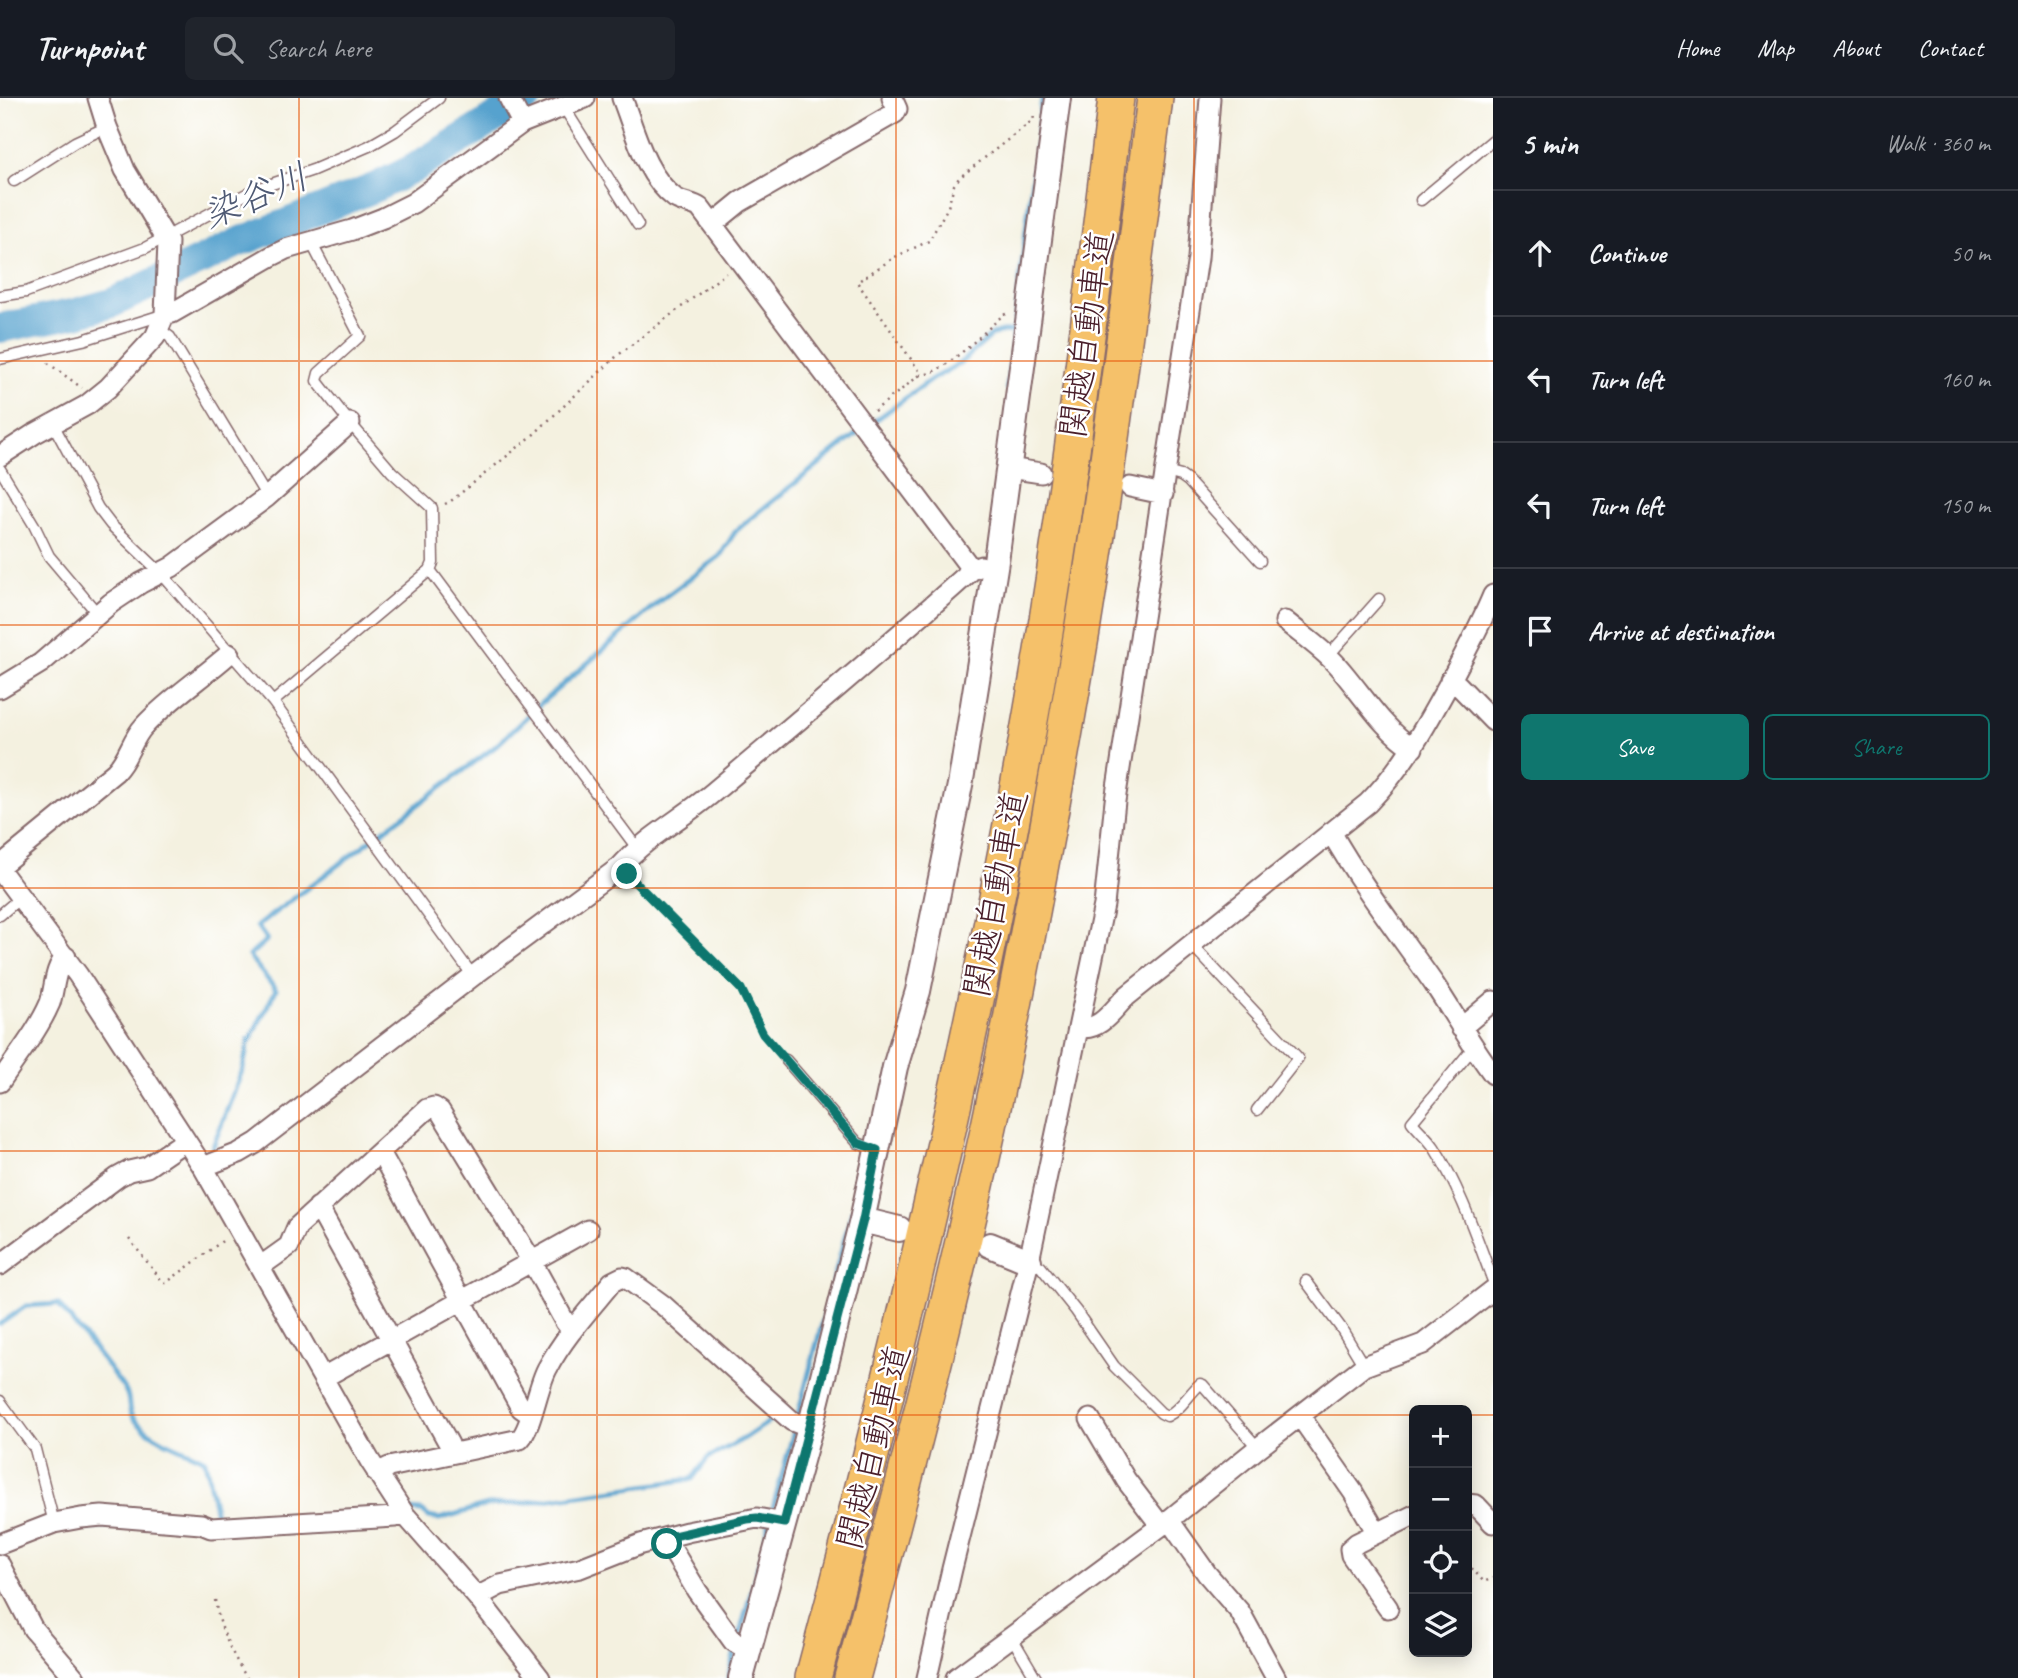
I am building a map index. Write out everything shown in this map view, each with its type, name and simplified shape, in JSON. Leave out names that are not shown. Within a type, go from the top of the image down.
[{"type":"highway","name":"関越自動車道","points":[[813,1678],[870,1464],[922,1250],[984,961],[1042,651],[1089,328],[1116,98]]},
{"type":"highway","name":"関越自動車道","points":[[852,1678],[907,1472],[971,1206],[1020,973],[1077,665],[1125,334],[1155,98]]},
{"type":"street","points":[[0,456],[93,400],[118,380],[155,337],[162,322],[169,246],[130,180],[107,127],[98,98]]},
{"type":"street","points":[[509,98],[521,120]]},
{"type":"street","points":[[162,322],[172,313],[270,257],[372,222],[413,202],[521,120],[585,98]]},
{"type":"street","points":[[622,98],[648,163],[661,183],[676,198],[701,208],[972,570]]},
{"type":"street","points":[[713,223],[740,202],[895,113],[897,109],[891,98]]},
{"type":"street","points":[[741,1678],[810,1428],[863,1220],[895,1067],[918,991],[961,780],[996,561],[1058,98]]},
{"type":"street","points":[[927,1678],[1030,1261],[1104,905],[1115,801],[1198,258],[1210,98]]},
{"type":"street","points":[[0,688],[41,663],[97,613],[141,583],[172,567],[267,497],[350,424]]},
{"type":"street","points":[[1008,468],[1041,473]]},
{"type":"street","points":[[1130,488],[1163,494]]},
{"type":"street","points":[[203,1167],[256,1143],[620,867],[637,848],[691,812],[972,570],[996,561]]},
{"type":"street","points":[[1080,1027],[1087,1029],[1096,1026],[1127,996],[1368,803],[1391,780],[1413,748],[1493,596]]},
{"type":"street","points":[[1285,621],[1328,656],[1386,723],[1413,748]]},
{"type":"street","points":[[229,654],[173,698],[145,725],[135,738],[126,759],[115,772],[0,868],[66,957],[203,1167],[377,1473],[405,1514],[477,1597],[540,1678]]},
{"type":"street","points":[[1450,680],[1493,721]]},
{"type":"street","points":[[1331,832],[1349,865],[1493,1074]]},
{"type":"street","points":[[0,1082],[42,1018],[54,991],[58,969],[66,957]]},
{"type":"street","points":[[1461,1028],[1493,1001]]},
{"type":"street","points":[[261,1266],[289,1246],[298,1227],[318,1207],[430,1107],[437,1108],[572,1331]]},
{"type":"street","points":[[0,1265],[118,1177],[147,1167],[185,1141]]},
{"type":"street","points":[[380,1152],[521,1408],[531,1415]]},
{"type":"street","points":[[318,1207],[449,1444],[451,1453]]},
{"type":"street","points":[[863,1220],[899,1228]]},
{"type":"street","points":[[323,1378],[588,1230]]},
{"type":"street","points":[[990,1245],[1030,1261]]},
{"type":"street","points":[[377,1473],[389,1467],[517,1441],[526,1432],[546,1371],[572,1331],[612,1282],[622,1277],[663,1305],[792,1421],[810,1428]]},
{"type":"street","points":[[956,1678],[1165,1523],[1364,1366],[1423,1343],[1493,1290]]},
{"type":"street","points":[[1300,1416],[1353,1492],[1377,1533]]},
{"type":"street","points":[[1090,1419],[1126,1480],[1240,1612],[1276,1678]]},
{"type":"street","points":[[1472,1505],[1476,1505],[1493,1523]]},
{"type":"street","points":[[0,1544],[54,1522],[102,1516],[201,1524],[211,1528],[396,1517],[405,1514]]},
{"type":"street","points":[[477,1597],[500,1585],[580,1568],[641,1544],[665,1538],[757,1518],[784,1523]]},
{"type":"street","points":[[1388,1608],[1350,1553],[1353,1546],[1409,1518]]},
{"type":"street","points":[[665,1538],[689,1580],[733,1641],[748,1650]]},
{"type":"street","points":[[0,1565],[33,1629],[75,1678]]},
{"type":"lane","points":[[0,296],[26,292],[100,267],[145,248],[254,190],[313,170],[369,146],[395,131],[439,98]]},
{"type":"lane","points":[[563,106],[638,225]]},
{"type":"lane","points":[[14,181],[75,142],[107,127]]},
{"type":"lane","points":[[1421,200],[1493,140]]},
{"type":"lane","points":[[273,702],[430,570],[433,564],[432,508],[402,482],[350,424],[317,381],[317,377],[360,337],[311,242]]},
{"type":"lane","points":[[0,359],[162,322],[267,497]]},
{"type":"lane","points":[[53,424],[98,508],[111,525],[161,573],[273,702],[473,976]]},
{"type":"lane","points":[[0,469],[49,556],[97,613]]},
{"type":"lane","points":[[1166,472],[1188,481],[1260,561]]},
{"type":"lane","points":[[430,570],[637,848]]},
{"type":"lane","points":[[1328,656],[1379,598]]},
{"type":"lane","points":[[0,915],[21,897]]},
{"type":"lane","points":[[1191,944],[1298,1058],[1257,1110]]},
{"type":"lane","points":[[1473,1048],[1412,1122],[1434,1147],[1453,1183],[1493,1281]]},
{"type":"lane","points":[[786,1060],[858,1143],[877,1150]]},
{"type":"lane","points":[[1030,1261],[1041,1267],[1062,1293],[1114,1366],[1161,1413],[1167,1416],[1172,1414],[1200,1384],[1203,1385],[1258,1448]]},
{"type":"lane","points":[[1306,1281],[1341,1328],[1364,1366]]},
{"type":"lane","points":[[0,1401],[35,1449],[54,1522]]},
{"type":"lane","points":[[1011,1636],[1036,1678]]},
{"type":"path","points":[[920,375],[857,282],[895,257],[929,241],[959,178],[1033,120],[1034,113]]},
{"type":"path","points":[[432,508],[451,501],[532,436],[625,349],[740,262]]},
{"type":"path","points":[[861,422],[920,375],[932,373],[958,357],[1003,315],[1010,312]]},
{"type":"path","points":[[34,352],[86,391],[93,400]]},
{"type":"path","points":[[620,867],[741,989],[763,1034],[786,1060]]},
{"type":"path","points":[[130,1239],[166,1283],[239,1229]]},
{"type":"path","points":[[1472,1569],[1484,1582],[1487,1583],[1493,1578]]},
{"type":"path","points":[[215,1600],[221,1625],[247,1678]]},
{"type":"waterway","name":"染谷川","points":[[0,328],[112,303],[237,243],[374,188],[413,169],[527,98]]},
{"type":"waterway","points":[[1007,388],[1042,98]]},
{"type":"waterway","points":[[212,1149],[243,1068],[248,1043],[276,990],[249,956],[267,940],[257,926],[496,746],[540,704],[662,599],[720,556],[735,532],[744,524],[854,436],[932,379],[959,364],[991,336],[998,332],[1013,331]]},
{"type":"waterway","points":[[797,1418],[852,1211]]},
{"type":"waterway","points":[[0,1324],[26,1306],[58,1304],[125,1390],[134,1419],[154,1436],[205,1460],[217,1520]]},
{"type":"waterway","points":[[409,1510],[422,1511],[429,1517],[439,1519],[488,1505],[522,1503],[692,1479],[708,1458],[779,1415]]},
{"type":"waterway","points":[[771,1516],[795,1427]]},
{"type":"waterway","points":[[72,1529],[107,1527],[113,1522]]},
{"type":"waterway","points":[[739,1638],[769,1525]]},
{"type":"waterway","points":[[728,1678],[736,1647]]},
{"type":"route","points":[[627,874],[741,989],[763,1034],[858,1143],[877,1150],[863,1220],[784,1523],[767,1519],[747,1519],[665,1538],[667,1544]]}]
